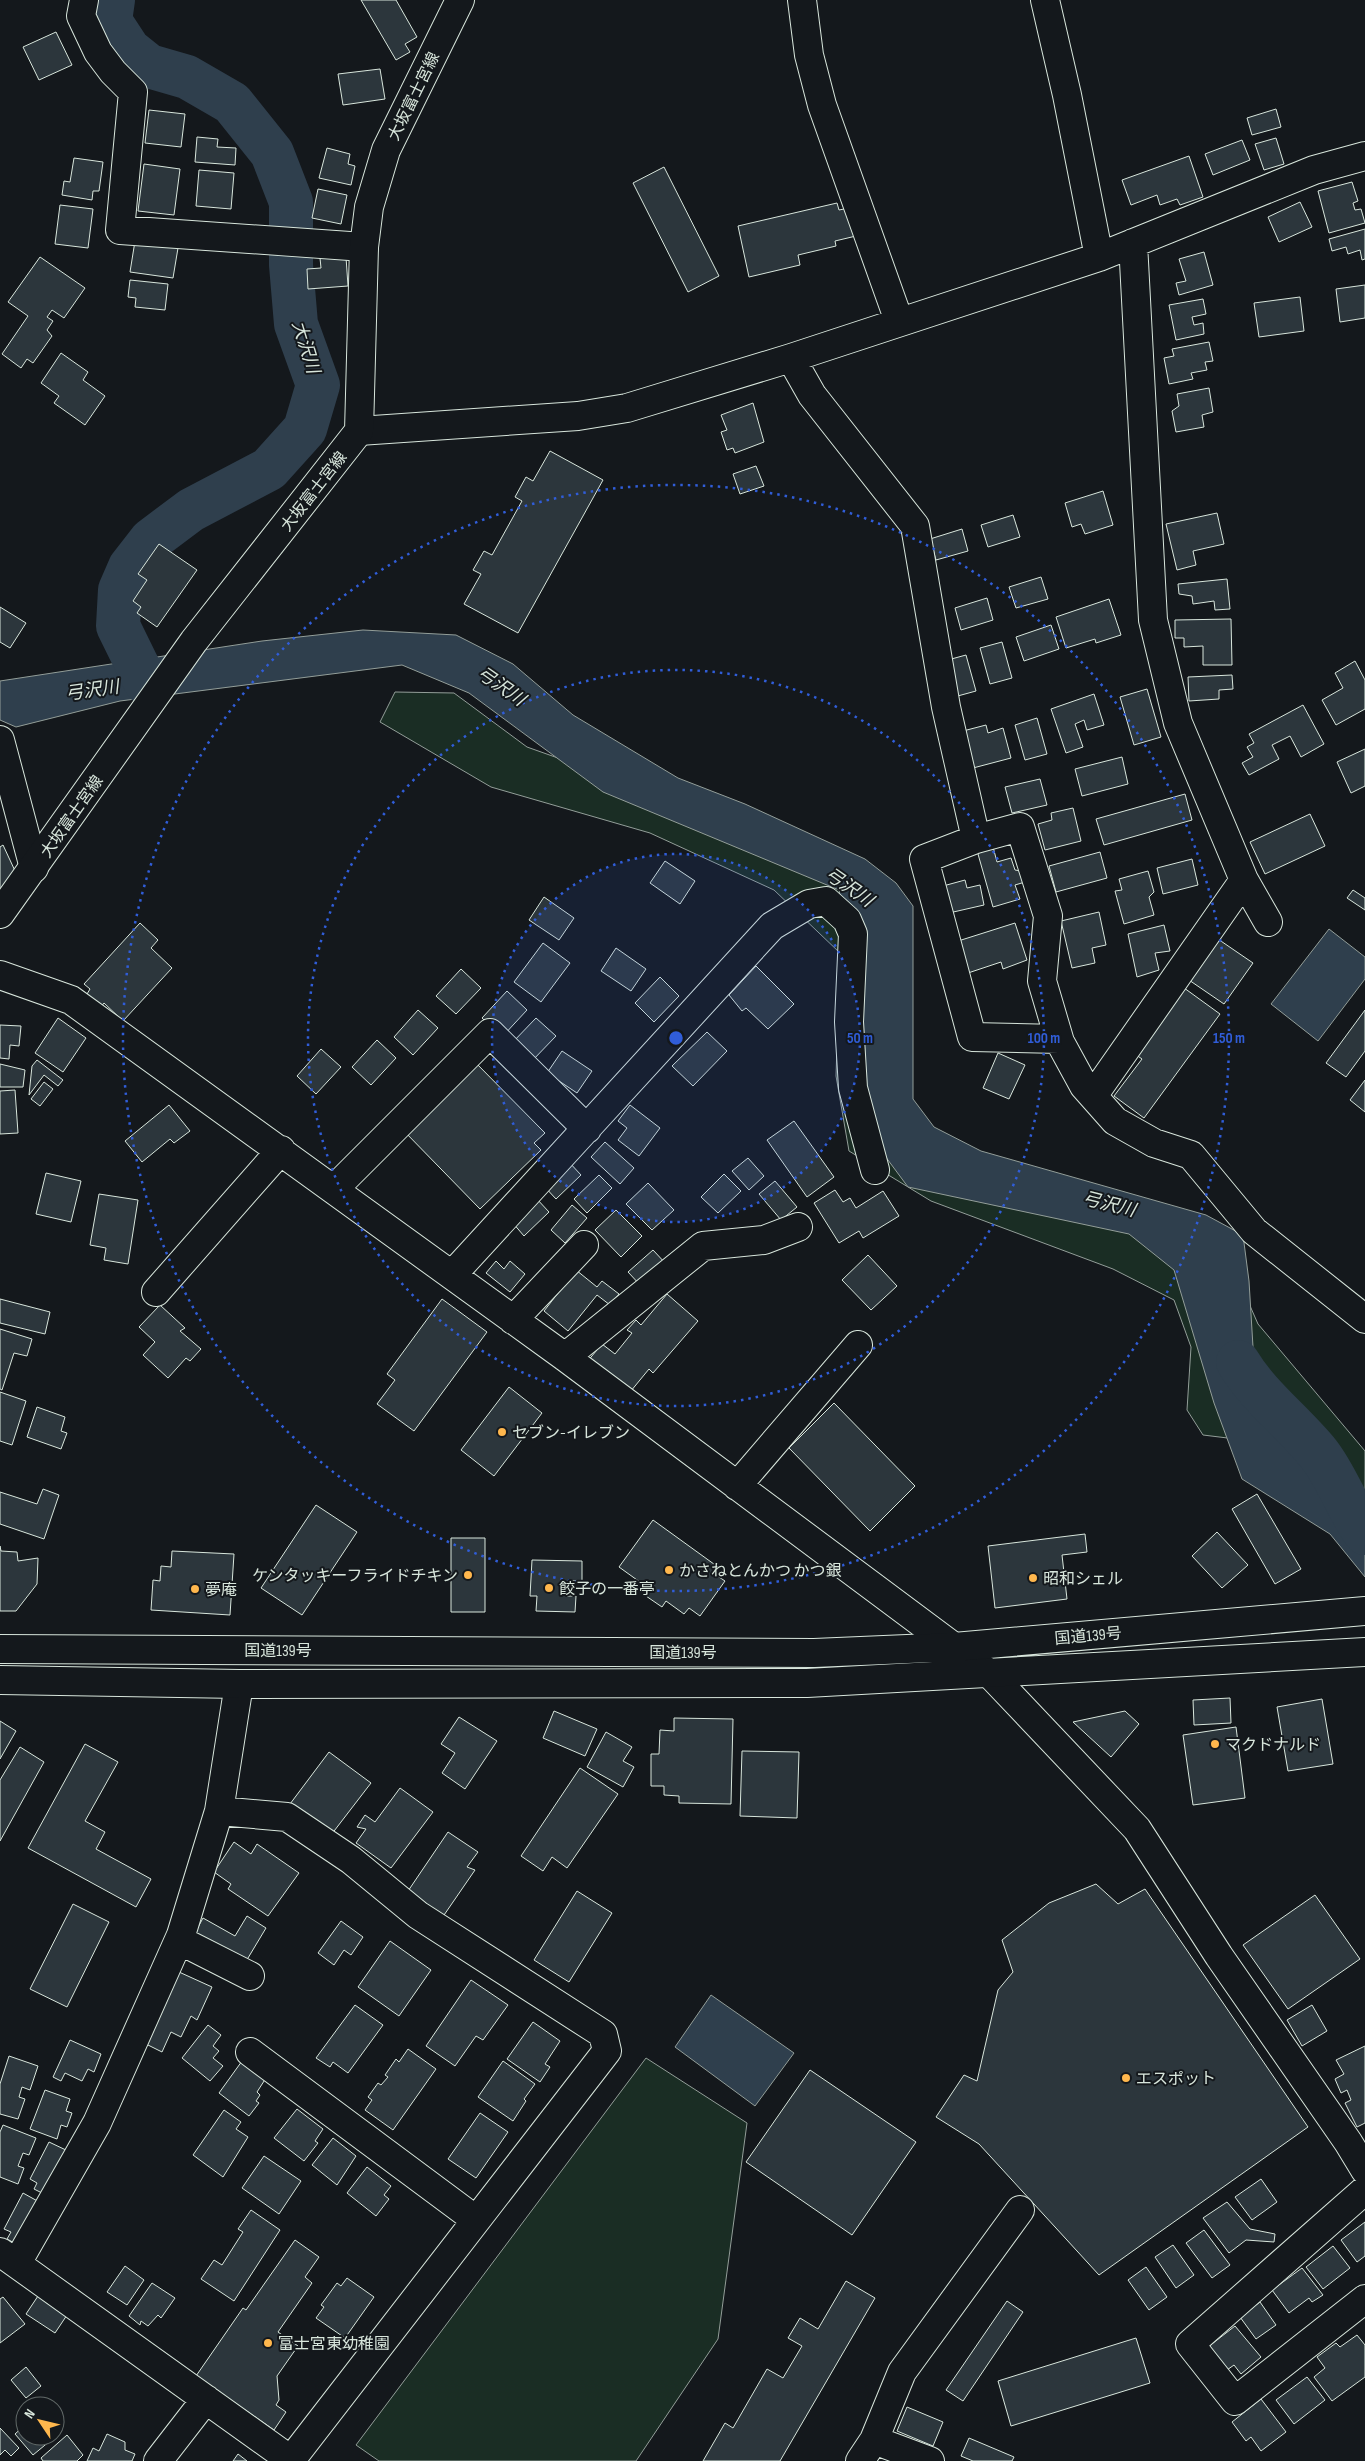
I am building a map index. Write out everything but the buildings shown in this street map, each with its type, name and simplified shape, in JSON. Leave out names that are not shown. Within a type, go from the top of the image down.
[{"type":"main road","points":[[84,0],[81,16],[98,52],[113,72],[133,92],[120,230],[364,248]]},
{"type":"main road","name":"大坂富士宮線","points":[[0,914],[194,641],[359,431],[364,248],[369,207],[386,150],[460,0]]},
{"type":"main road","points":[[802,0],[809,55],[822,104],[899,321]]},
{"type":"main road","points":[[1045,0],[1067,95],[1099,256]]},
{"type":"main road","points":[[359,431],[578,416],[626,408],[791,358],[1099,256],[1314,170],[1365,156]]},
{"type":"main road","points":[[1133,243],[1153,620],[1178,723],[1244,880],[1268,922]]},
{"type":"main road","points":[[791,358],[812,395],[915,526],[922,579],[946,707],[976,839]]},
{"type":"main road","points":[[0,740],[34,868]]},
{"type":"main road","points":[[1059,1039],[972,1038],[924,859],[976,839],[1020,827],[1048,916],[1042,982],[1059,1039],[1084,1086],[1115,1121],[1154,1143],[1191,1155],[1254,1231],[1365,1320]]},
{"type":"main road","points":[[1093,1096],[1244,880]]},
{"type":"main road","points":[[452,1275],[772,926],[809,904],[826,902],[847,920],[854,934],[849,1022],[853,1088],[875,1170]]},
{"type":"main road","points":[[0,975],[71,1000],[565,1357],[990,1674],[1137,1829],[1219,1956],[1348,2142],[1365,2170]]},
{"type":"main road","points":[[334,1189],[490,1032],[587,1129]]},
{"type":"main road","points":[[156,1292],[281,1150]]},
{"type":"main road","points":[[565,1357],[703,1246],[764,1240],[798,1227]]},
{"type":"main road","points":[[513,1320],[584,1245]]},
{"type":"main road","points":[[738,1486],[858,1345]]},
{"type":"main road","name":"国道139号","points":[[0,1649],[814,1653],[954,1647],[1365,1611]]},
{"type":"main road","name":"国道139号","points":[[0,1680],[239,1684],[807,1683],[1365,1652]]},
{"type":"main road","points":[[219,1812],[287,1817],[351,1860],[418,1915],[603,2034],[607,2051],[291,2461],[8,2258],[97,2124],[179,1940],[219,1812],[239,1684]]},
{"type":"main road","points":[[179,1940],[250,1976]]},
{"type":"main road","points":[[250,2052],[476,2220]]},
{"type":"main road","points":[[1365,2190],[1190,2344],[1235,2401],[1365,2299]]},
{"type":"main road","points":[[930,2461],[867,2451],[902,2372],[1020,2210]]},
{"type":"main road","points":[[158,2461],[206,2399]]},
{"type":"green space","points":[[395,692],[454,693],[527,747],[648,790],[862,876],[897,1100],[959,1159],[1221,1240],[1258,1324],[1365,1451],[1365,1558],[1252,1441],[1203,1435],[1187,1410],[1191,1347],[1174,1300],[1113,1269],[931,1201],[849,1151],[836,1076],[840,953],[774,890],[650,833],[491,787],[380,722]]},
{"type":"green space","points":[[646,2058],[747,2123],[718,2339],[636,2461],[379,2461],[356,2445]]},
{"type":"water","points":[[363,630],[456,635],[513,664],[573,715],[678,778],[745,804],[865,859],[896,883],[913,906],[913,1099],[934,1127],[981,1151],[1206,1215],[1243,1235],[1249,1281],[1253,1347],[1277,1408],[1320,1456],[1365,1514],[1365,1577],[1330,1534],[1242,1479],[1214,1403],[1174,1270],[1129,1234],[908,1187],[862,1125],[860,998],[839,890],[603,792],[469,693],[402,665],[120,701],[16,727],[0,720],[0,681],[262,641]]},
{"type":"water","points":[[1329,929],[1365,957],[1365,979],[1318,1041],[1271,1004]]},
{"type":"water","points":[[711,1995],[794,2053],[755,2106],[675,2047]]},
{"type":"waterway","name":"大沢川","points":[[113,0],[110,21],[129,50],[149,66],[187,77],[232,103],[272,153],[291,202],[291,265],[296,324],[318,385],[305,429],[269,469],[191,510],[151,540],[130,567],[120,590],[118,626],[146,683]]},
{"type":"waterway","name":"弓沢川","points":[[1238,1362],[1256,1387],[1319,1454],[1365,1533]]},
{"type":"place","name":"セブン-イレブン","points":[[502,1432]]},
{"type":"place","name":"かさねとんかつ かつ銀","points":[[669,1570]]},
{"type":"place","name":"ケンタッキーフライドチキン","points":[[468,1575]]},
{"type":"place","name":"昭和シェル","points":[[1033,1578]]},
{"type":"place","name":"餃子の一番亭","points":[[549,1588]]},
{"type":"place","name":"夢庵","points":[[195,1589]]},
{"type":"place","name":"マクドナルド","points":[[1215,1744]]},
{"type":"place","name":"エスポット","points":[[1126,2078]]},
{"type":"place","name":"富士宮東幼稚園","points":[[268,2343]]}]
